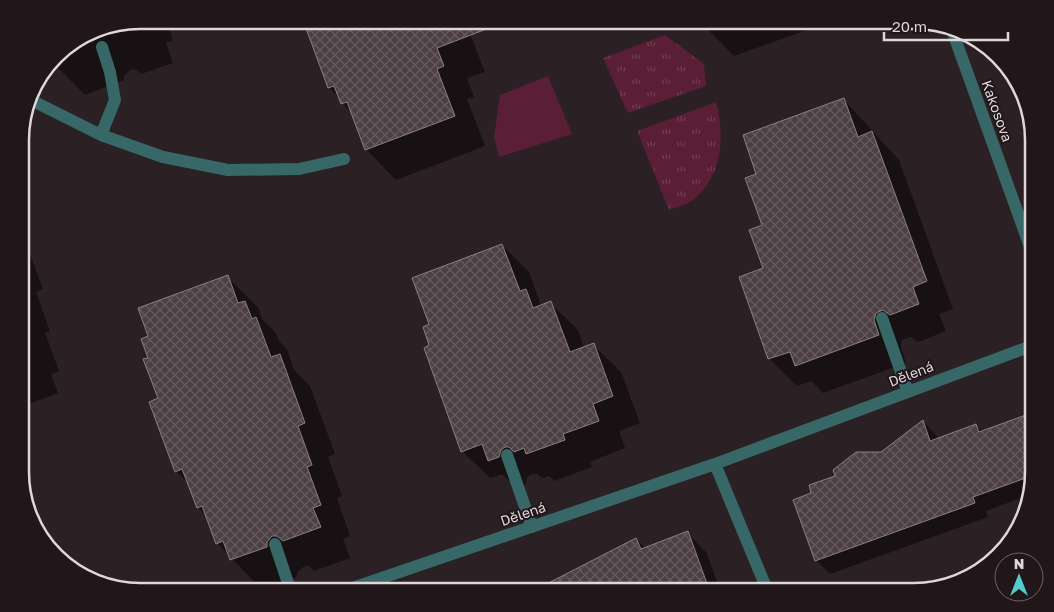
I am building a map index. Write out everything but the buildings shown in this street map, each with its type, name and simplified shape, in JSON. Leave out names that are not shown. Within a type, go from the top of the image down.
[{"type":"street","name":"Kakosova","points":[[954,36],[1025,233]]},
{"type":"street","points":[[101,135],[115,100],[110,72],[102,47]]},
{"type":"street","points":[[36,102],[101,135],[163,157],[228,170],[299,169],[344,160]]},
{"type":"street","points":[[882,318],[908,392]]},
{"type":"street","name":"Dělená","points":[[367,583],[715,464],[1025,348]]},
{"type":"street","points":[[507,455],[532,527]]},
{"type":"street","points":[[715,464],[764,583]]},
{"type":"street","points":[[275,544],[288,583]]},
{"type":"green space","points":[[665,35],[704,64],[706,86],[628,113],[603,58]]},
{"type":"green space","points":[[548,76],[572,134],[499,157],[494,137],[500,95]]},
{"type":"green space","points":[[716,102],[721,141],[716,167],[711,179],[704,190],[694,199],[669,210],[637,131]]}]
